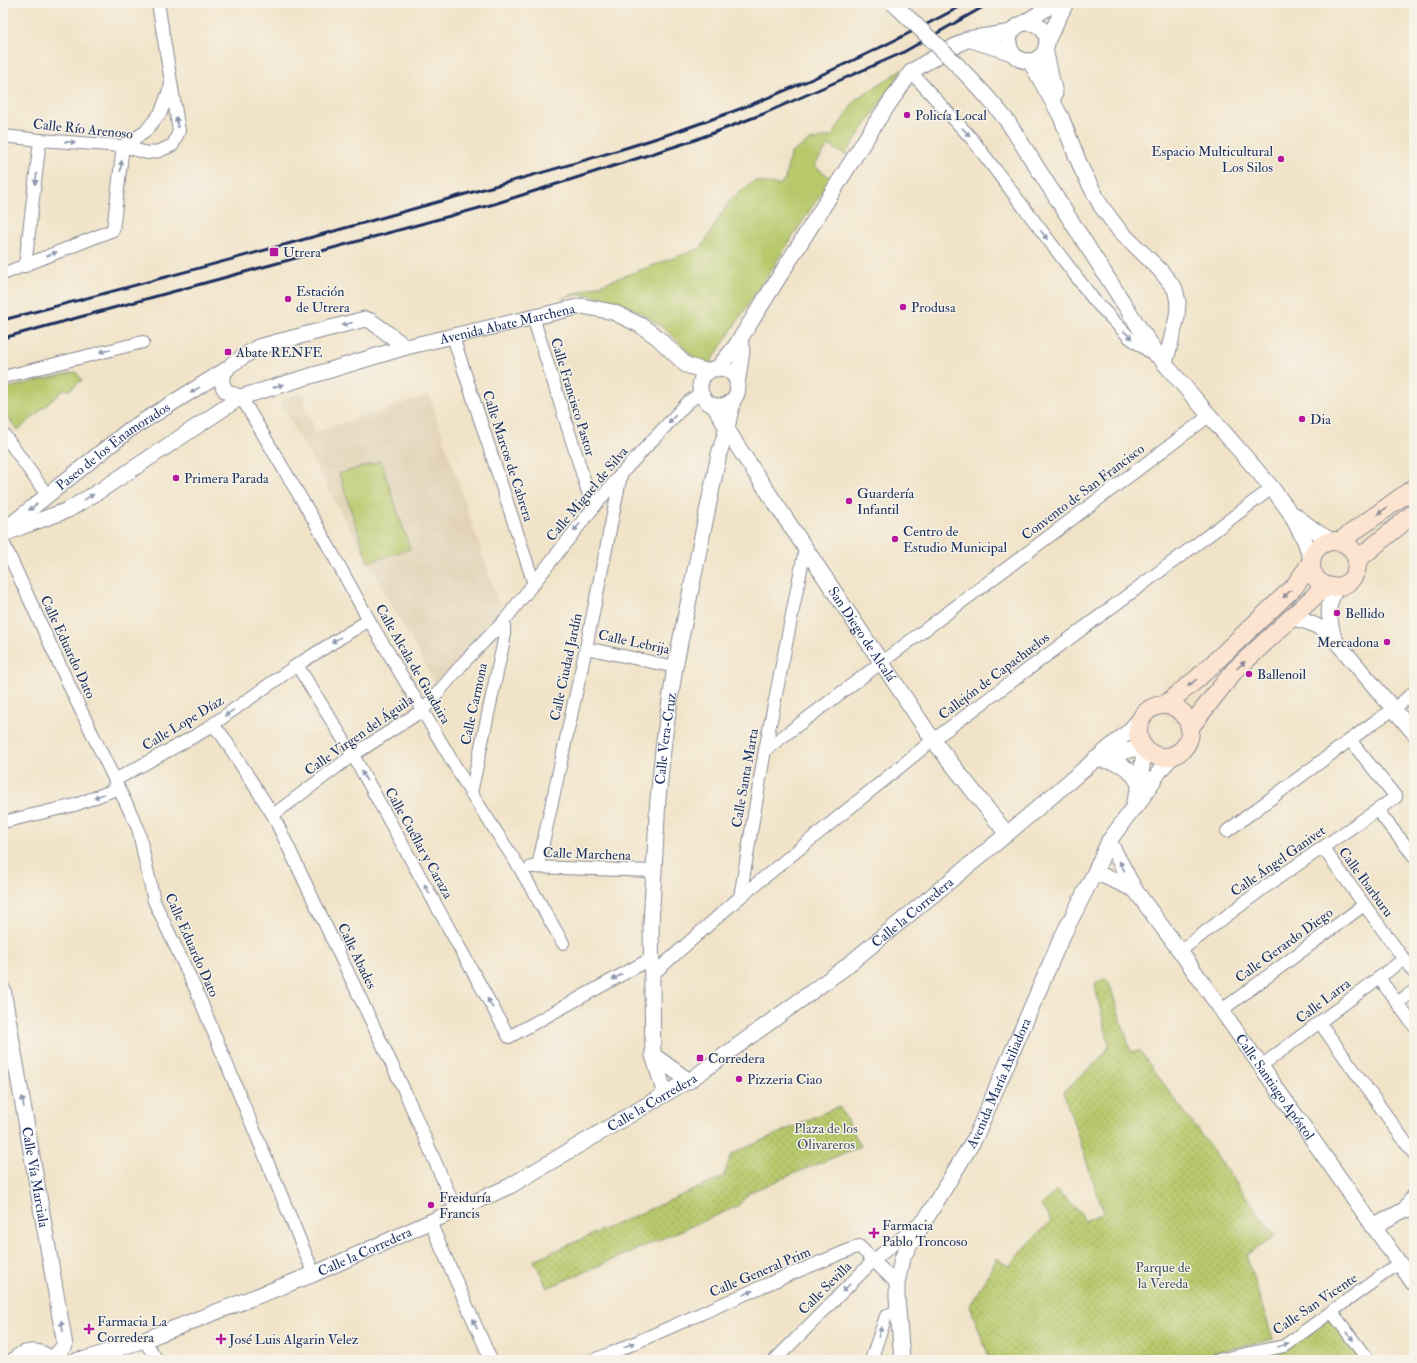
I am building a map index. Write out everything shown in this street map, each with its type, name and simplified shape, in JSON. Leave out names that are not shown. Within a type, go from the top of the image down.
[{"type":"main road","points":[[1336,541],[1414,488]]},
{"type":"main road","points":[[1357,560],[1414,513]]},
{"type":"main road","points":[[1165,704],[1180,710],[1190,727],[1190,736],[1187,744],[1181,751],[1166,758],[1150,754],[1143,748],[1138,738],[1137,731],[1140,719],[1150,708],[1165,704],[1198,678],[1294,587],[1311,561],[1314,552],[1318,547],[1325,542],[1336,541],[1350,547],[1356,555],[1357,560],[1357,567],[1354,576],[1346,584],[1318,593],[1234,671],[1190,727]]},
{"type":"main road","points":[[1311,561],[1312,571],[1316,578],[1321,583],[1333,587]]},
{"type":"street","points":[[3,274],[113,230],[123,146],[145,132],[160,112],[171,84],[158,3]]},
{"type":"street","points":[[893,3],[969,76],[1008,122],[1121,300],[1165,364],[1272,488],[1289,511],[1305,541],[1311,561]]},
{"type":"street","points":[[1012,53],[1009,42],[1015,28],[1055,3]]},
{"type":"street","points":[[968,39],[1012,53],[1020,60],[1030,61],[1039,57],[1066,3]]},
{"type":"street","points":[[1024,23],[1037,25],[1042,29],[1046,45],[1051,81],[1061,117],[1082,170],[1101,206],[1119,230],[1160,270],[1175,289],[1178,302],[1177,317],[1165,364]]},
{"type":"street","points":[[733,400],[725,405],[714,406],[706,401],[701,389],[704,376],[727,358],[740,339],[877,121],[911,72],[968,39],[1012,32]]},
{"type":"street","points":[[1030,61],[1061,117]]},
{"type":"street","points":[[911,72],[972,138],[1094,300],[1130,337],[1165,364]]},
{"type":"street","name":"Calle Río Arenoso","points":[[3,136],[123,146],[148,153],[159,151],[173,145],[178,131],[171,84]]},
{"type":"street","points":[[25,266],[40,140]]},
{"type":"street","name":"Avenida Abate Marchena","points":[[371,357],[406,347],[582,306],[613,312],[640,325],[657,338],[686,365],[687,370],[701,389]]},
{"type":"street","name":"Calle Francisco Pastor","points":[[533,317],[592,508]]},
{"type":"street","name":"Paseo de los Enamorados","points":[[3,531],[129,430],[230,366],[258,346],[365,319],[371,321],[406,347]]},
{"type":"street","points":[[371,357],[379,352],[383,346],[384,337],[382,330]]},
{"type":"street","name":"Calle Marcos de Cabrera","points":[[453,337],[534,584]]},
{"type":"street","points":[[727,428],[733,400],[737,392],[742,352],[740,339]]},
{"type":"street","points":[[3,377],[143,342]]},
{"type":"street","name":"Paseo de los Enamorados","points":[[3,536],[21,527],[68,510],[101,490],[241,397],[371,357]]},
{"type":"street","name":"Avenida Abate Marchena","points":[[686,365],[712,370]]},
{"type":"street","points":[[230,366],[222,376],[223,386],[228,393],[241,397]]},
{"type":"street","points":[[712,370],[726,370],[730,372],[736,380],[737,385]]},
{"type":"street","name":"Calle Miguel de Silva","points":[[504,621],[592,508],[621,474],[701,389]]},
{"type":"street","name":"Calle Alcala de Guadaira","points":[[241,397],[316,522],[370,620],[471,793],[519,867],[563,943]]},
{"type":"street","name":"San Diego de Alcalá","points":[[714,406],[738,447],[933,740],[1007,834]]},
{"type":"street","name":"Convento de San Francisco","points":[[765,750],[1209,416]]},
{"type":"street","name":"Calle Vera-Cruz","points":[[677,1087],[653,1055],[652,958],[650,924],[658,800],[664,740],[675,667],[719,454],[727,428]]},
{"type":"street","points":[[3,433],[47,495]]},
{"type":"street","name":"Calle Ciudad Jardín","points":[[538,866],[586,648],[621,474]]},
{"type":"street","name":"Callejón de Capachuelos","points":[[740,897],[933,740],[1272,488]]},
{"type":"street","points":[[1289,511],[1317,532],[1336,541]]},
{"type":"street","name":"Calle Eduardo Dato","points":[[3,542],[74,696],[138,828],[154,901],[196,990],[314,1274]]},
{"type":"street","name":"Calle Santa Marta","points":[[740,897],[765,750],[805,548]]},
{"type":"street","points":[[1333,587],[1329,615],[1334,639]]},
{"type":"street","points":[[1292,618],[1313,623],[1334,639],[1414,733]]},
{"type":"street","name":"Calle Lope Díaz","points":[[3,822],[74,805],[114,790],[115,780],[212,724],[297,665],[370,620]]},
{"type":"street","name":"Calle Virgen del Águila","points":[[273,816],[353,756],[423,710],[465,661],[504,621]]},
{"type":"street","name":"Calle Carmona","points":[[471,793],[504,640],[504,621]]},
{"type":"street","name":"Calle Lebrija","points":[[586,648],[675,667]]},
{"type":"street","name":"Calle Cuéllar y Caraza","points":[[297,665],[353,756],[509,1037],[652,958]]},
{"type":"street","points":[[1227,831],[1394,709],[1414,692]]},
{"type":"street","name":"Calle la Corredera","points":[[83,1360],[144,1340],[314,1274],[510,1186],[677,1087],[843,969],[1007,834],[1128,732],[1140,719]]},
{"type":"street","name":"Calle Abades","points":[[212,724],[222,735],[273,816],[405,1092],[456,1210]]},
{"type":"street","name":"Calle Ángel Ganivet","points":[[1180,951],[1265,887],[1396,797],[1350,740]]},
{"type":"street","points":[[1095,759],[1143,748],[1140,786],[1131,811]]},
{"type":"street","points":[[1131,811],[1142,799],[1161,769],[1173,756]]},
{"type":"street","points":[[1095,759],[1110,760],[1125,767],[1134,775],[1140,786]]},
{"type":"street","points":[[1377,810],[1414,856]]},
{"type":"street","name":"Avenida María Axiliadora","points":[[902,1360],[897,1284],[902,1258],[975,1138],[1060,941],[1109,841],[1131,811]]},
{"type":"street","name":"Calle Santiago Apóstol","points":[[1109,841],[1135,890],[1222,1010],[1414,1284]]},
{"type":"street","name":"Calle Ibarburu","points":[[1323,848],[1414,973]]},
{"type":"street","name":"Calle Marchena","points":[[519,867],[538,866],[654,871]]},
{"type":"street","name":"Calle Santiago Apóstol","points":[[1095,872],[1135,890]]},
{"type":"street","points":[[652,975],[740,897]]},
{"type":"street","name":"Calle Gerardo Diego","points":[[1222,1010],[1364,905]]},
{"type":"street","name":"Calle Larra","points":[[1261,1066],[1404,959]]},
{"type":"street","points":[[1379,978],[1414,1026]]},
{"type":"street","name":"Calle Vía Marciala","points":[[3,990],[65,1345],[52,1360]]},
{"type":"street","points":[[1397,1003],[1414,990]]},
{"type":"street","points":[[1320,1022],[1414,1154]]},
{"type":"street","points":[[653,1055],[677,1087]]},
{"type":"street","points":[[1373,1227],[1408,1209],[1414,1194]]},
{"type":"street","points":[[874,1260],[926,1218]]},
{"type":"street","points":[[430,1222],[491,1360]]},
{"type":"street","name":"Calle General Prim","points":[[593,1360],[614,1357],[779,1279],[859,1246],[874,1260]]},
{"type":"street","name":"Calle Sevilla","points":[[775,1360],[874,1260],[897,1284]]},
{"type":"street","name":"Calle San Vicente","points":[[1218,1360],[1284,1346],[1399,1263]]},
{"type":"street","points":[[870,1360],[886,1316],[898,1310]]},
{"type":"street","points":[[1332,1312],[1368,1360]]},
{"type":"street","points":[[144,1340],[157,1360]]},
{"type":"street","points":[[3,1356],[16,1358],[31,1351],[43,1354],[52,1360]]},
{"type":"shaded area","points":[[302,392],[315,432],[429,395],[502,613],[436,685],[279,400]]},
{"type":"green space","points":[[903,69],[845,155],[829,145],[814,166],[831,178],[708,366],[694,357],[676,338],[663,328],[641,313],[629,307],[605,298],[592,296],[577,295],[561,299],[701,248],[730,200],[754,181],[779,185],[785,180],[790,154],[809,141],[832,136],[856,99]]},
{"type":"green space","points":[[76,372],[82,380],[68,391],[66,388],[18,430],[3,412],[3,389]]},
{"type":"green space","points":[[381,461],[410,549],[368,562],[339,474]]},
{"type":"green space","name":"Parque de la Vereda","points":[[1105,979],[1109,982],[1131,1052],[1139,1050],[1275,1236],[1246,1255],[1273,1339],[1183,1360],[990,1360],[970,1306],[997,1258],[1009,1267],[1023,1249],[1051,1221],[1041,1206],[1056,1190],[1081,1213],[1084,1221],[1104,1213],[1063,1092],[1100,1059],[1109,1045],[1095,987],[1096,982]]},
{"type":"green space","name":"Plaza de los Olivareros","points":[[839,1106],[861,1146],[750,1192],[738,1206],[547,1288],[534,1260],[723,1177],[732,1154]]},
{"type":"green space","points":[[1331,1316],[1365,1360],[1231,1360],[1286,1349]]},
{"type":"railway","points":[[3,320],[374,220],[568,165],[672,133],[741,109],[839,67],[872,52],[967,3]]},
{"type":"railway","points":[[3,338],[494,204],[692,141],[763,114],[902,53],[990,3]]},
{"type":"place","name":"Policía Local","points":[[907,115]]},
{"type":"place","name":"Espacio Multicultural Los Silos","points":[[1281,159]]},
{"type":"place","name":"Utrera","points":[[274,252]]},
{"type":"place","name":"Estación de Utrera","points":[[288,299]]},
{"type":"place","name":"Produsa","points":[[903,307]]},
{"type":"place","name":"Abate RENFE","points":[[228,352]]},
{"type":"place","name":"Dia","points":[[1302,419]]},
{"type":"place","name":"Primera Parada","points":[[176,478]]},
{"type":"place","name":"Guardería Infantil","points":[[849,501]]},
{"type":"place","name":"Centro de Estudio Municipal","points":[[895,539]]},
{"type":"place","name":"Bellido","points":[[1337,613]]},
{"type":"place","name":"Mercadona","points":[[1387,642]]},
{"type":"place","name":"Ballenoil","points":[[1249,674]]},
{"type":"place","name":"Corredera","points":[[700,1058]]},
{"type":"place","name":"Pizzeria Ciao","points":[[739,1079]]},
{"type":"place","name":"Freiduría Francis","points":[[431,1205]]},
{"type":"place","name":"Farmacia Pablo Troncoso","points":[[874,1233]]},
{"type":"place","name":"Farmacia La Corredera","points":[[89,1329]]},
{"type":"place","name":"José Luis Algarin Velez","points":[[221,1339]]}]
